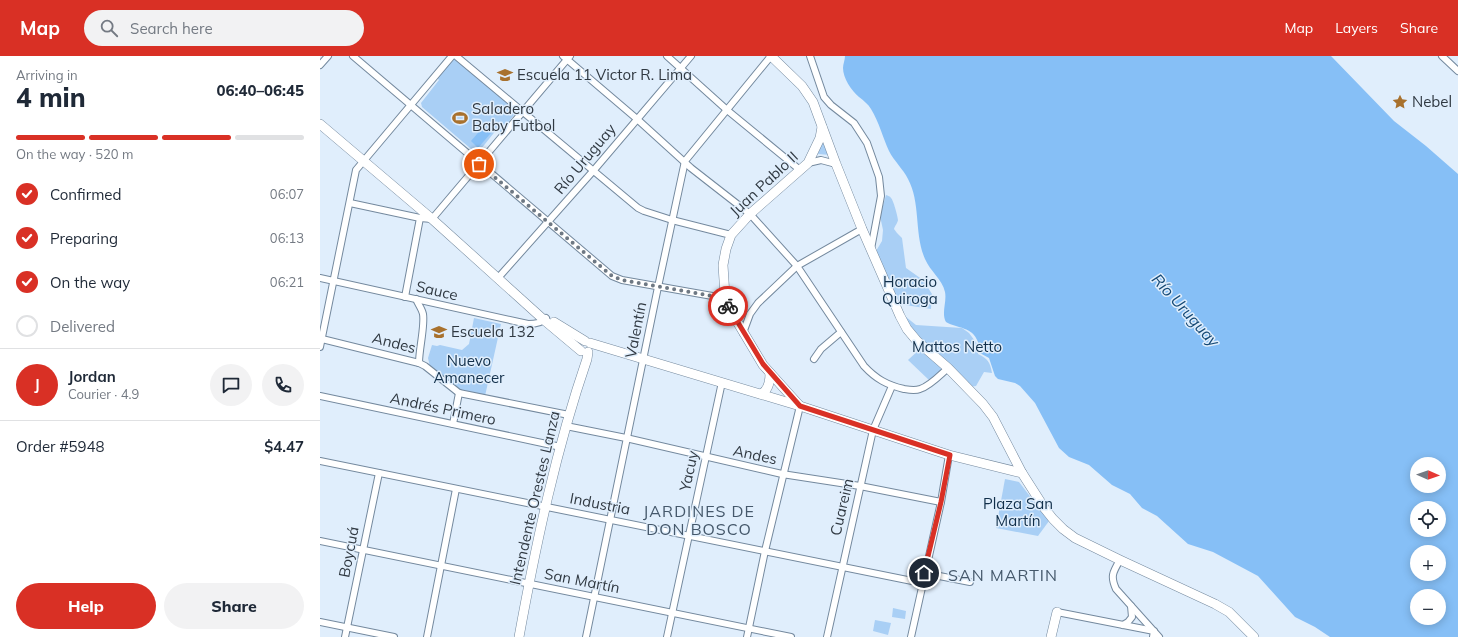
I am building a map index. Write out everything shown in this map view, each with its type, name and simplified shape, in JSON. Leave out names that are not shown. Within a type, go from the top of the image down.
[{"type":"street","points":[[320,65],[328,56]]},
{"type":"street","points":[[353,56],[612,276],[622,280],[658,287],[718,297],[725,296]]},
{"type":"street","points":[[320,347],[356,170],[452,56]]},
{"type":"street","points":[[456,56],[638,208],[672,220],[731,235]]},
{"type":"street","points":[[667,56],[727,110],[800,170]]},
{"type":"street","name":"Río Uruguay","points":[[501,280],[548,222],[691,56]]},
{"type":"street","points":[[771,56],[802,86],[809,95],[862,229],[907,329],[917,341],[948,368],[983,404],[993,417],[1022,473],[1053,519],[1075,538],[1222,607],[1254,637]]},
{"type":"street","name":"Valentín","points":[[586,637],[626,438],[685,161],[771,56]]},
{"type":"street","points":[[810,56],[824,97],[854,123],[867,143],[879,177],[881,196],[871,250]]},
{"type":"street","points":[[1442,56],[1458,71]]},
{"type":"street","points":[[432,219],[523,112],[567,57],[692,168],[750,214],[797,266],[868,370],[882,381],[892,386],[912,390],[920,389],[926,386],[948,368]]},
{"type":"street","points":[[320,124],[545,318],[586,348],[602,348],[722,382],[950,455],[1022,473]]},
{"type":"street","name":"Juan Pablo II","points":[[800,406],[763,364],[729,308],[725,296],[723,265],[726,249],[731,235],[750,214],[808,163],[820,138],[822,126]]},
{"type":"street","points":[[808,163],[821,160],[836,164]]},
{"type":"street","points":[[350,203],[420,218],[432,219]]},
{"type":"street","points":[[405,297],[420,218]]},
{"type":"street","points":[[743,333],[750,314],[758,303],[797,266],[862,229]]},
{"type":"street","name":"Sauce","points":[[320,278],[528,324],[545,318]]},
{"type":"street","points":[[416,300],[423,313],[419,363]]},
{"type":"street","points":[[814,359],[821,349],[841,332]]},
{"type":"street","name":"Andes","points":[[322,339],[419,363],[459,393],[569,415]]},
{"type":"street","name":"Intendente Orestes Lanza","points":[[519,637],[528,584],[566,426],[584,368],[586,348]]},
{"type":"street","points":[[761,394],[764,393],[770,381],[770,373]]},
{"type":"street","name":"Yacuy","points":[[667,637],[722,382]]},
{"type":"street","name":"Cuareim","points":[[828,637],[872,430],[892,386]]},
{"type":"street","points":[[453,424],[459,393]]},
{"type":"street","name":"Andrés Primero","points":[[320,396],[561,447]]},
{"type":"street","points":[[747,637],[782,474],[800,406]]},
{"type":"street","name":"Andes","points":[[566,426],[626,438],[782,474],[860,486],[941,502]]},
{"type":"street","points":[[911,637],[950,455]]},
{"type":"street","name":"Industria","points":[[320,461],[922,583]]},
{"type":"street","name":"Boycuá","points":[[345,637],[379,473]]},
{"type":"street","points":[[427,637],[456,489]]},
{"type":"street","name":"San Martín","points":[[320,541],[791,637]]},
{"type":"street","points":[[1120,560],[1113,573],[1112,580],[1116,589],[1154,634]]},
{"type":"street","points":[[924,573],[970,582]]},
{"type":"street","points":[[1123,625],[1132,617],[1130,605]]},
{"type":"street","points":[[1051,637],[1057,612],[1123,625],[1154,634],[1159,637]]},
{"type":"street","points":[[320,622],[394,637]]},
{"type":"green space","points":[[452,60],[456,60],[517,111],[501,132],[497,129],[477,154],[422,107],[421,103],[439,80],[437,78]]},
{"type":"green space","points":[[824,136],[830,155],[818,154]]},
{"type":"green space","name":"Horacio Quiroga","points":[[886,195],[892,199],[896,212],[898,220],[894,229],[902,238],[906,268],[923,280],[932,294],[931,309],[899,304],[876,251],[882,241],[883,230],[880,216]]},
{"type":"green space","name":"Mattos Netto","points":[[906,317],[916,325],[962,328],[969,333],[978,345],[978,354],[988,361],[992,373],[984,372],[976,386],[970,387],[913,331],[903,318]]},
{"type":"green space","name":"Nuevo Amanecer","points":[[474,318],[501,324],[485,396],[461,391],[430,367],[428,358],[432,345],[440,345],[462,350],[469,344]]},
{"type":"green space","points":[[921,348],[942,369],[930,381],[908,360]]},
{"type":"green space","name":"Plaza San Martín","points":[[1005,479],[1019,482],[1049,521],[1038,536],[996,528]]},
{"type":"green space","points":[[893,608],[906,611],[905,619],[892,617]]},
{"type":"green space","points":[[875,620],[891,623],[888,635],[873,631]]},
{"type":"water","points":[[845,56],[1331,56],[1394,121],[1458,174],[1458,637],[1330,637],[1315,627],[1295,617],[1258,576],[1213,552],[1188,544],[1157,516],[1142,508],[1130,494],[1112,485],[1089,465],[1069,457],[1059,448],[1035,403],[1020,386],[1015,383],[998,379],[995,376],[989,358],[978,352],[978,342],[972,333],[968,330],[946,322],[944,315],[945,292],[941,283],[925,259],[920,239],[915,198],[912,188],[906,175],[889,151],[871,109],[848,84],[843,68]]},
{"type":"water","points":[[483,127],[491,133],[478,148],[471,141]]},
{"type":"way so far","points":[[479,164],[612,276],[622,280],[718,297],[725,296],[728,306]]},
{"type":"place","name":"Escuela 11 Victor R. Lima","points":[[505,75]]},
{"type":"place","name":"Nebel","points":[[1400,102]]},
{"type":"place","name":"Saladero Baby Futbol","points":[[460,118]]},
{"type":"place","name":"Escuela 132","points":[[439,332]]},
{"type":"district","name":"JARDINES DE DON BOSCO","points":[[699,520]]},
{"type":"district","name":"SAN MARTIN","points":[[1003,575]]},
{"type":"route","points":[[728,306],[763,364],[800,406],[950,455],[941,502],[924,573]]}]
